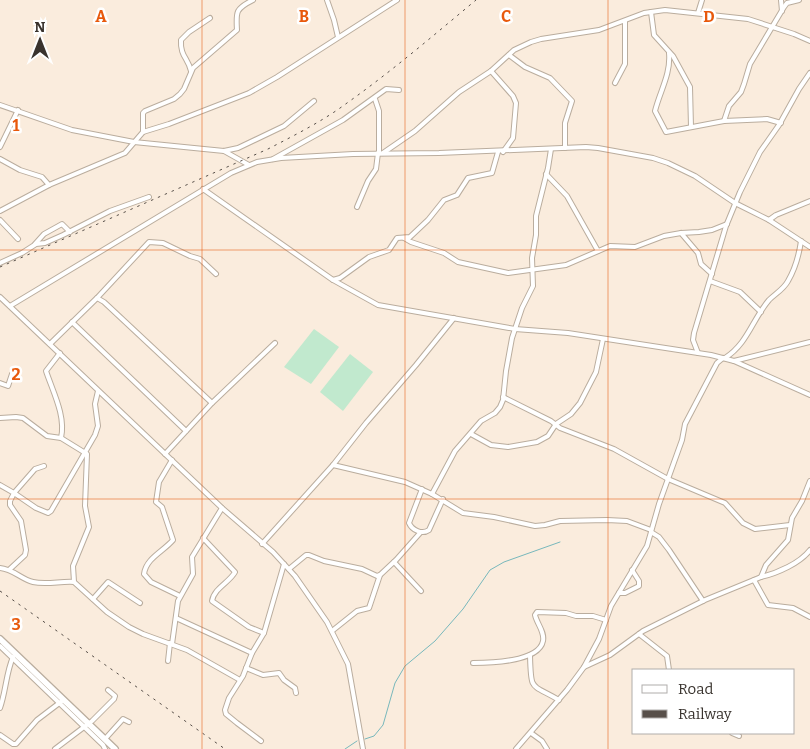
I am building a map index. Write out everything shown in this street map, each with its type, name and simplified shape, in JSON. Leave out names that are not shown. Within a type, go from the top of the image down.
[{"type":"main road","points":[[0,639],[105,744],[115,749]]},
{"type":"street","points":[[143,132],[143,113],[174,99],[180,94],[191,71],[237,30],[235,20],[237,13],[242,6],[253,0]]},
{"type":"street","points":[[327,0],[338,37]]},
{"type":"street","points":[[0,211],[49,186],[125,153],[143,132],[169,124],[249,92],[277,77],[397,0]]},
{"type":"street","points":[[698,13],[702,0]]},
{"type":"street","points":[[781,0],[782,11]]},
{"type":"street","points":[[724,121],[729,106],[744,84],[750,64],[771,28],[787,3],[799,0]]},
{"type":"street","points":[[380,153],[415,131],[460,92],[491,71],[518,48],[541,39],[599,30],[651,12],[665,10],[748,19],[794,34],[810,42]]},
{"type":"street","points":[[651,12],[654,35],[673,56],[690,87],[691,127]]},
{"type":"street","points":[[191,71],[183,56],[181,40],[189,32],[210,18]]},
{"type":"street","points":[[615,83],[622,74],[625,64],[625,21]]},
{"type":"street","points":[[669,53],[669,70],[655,113],[668,132],[724,121],[768,119],[780,123]]},
{"type":"street","points":[[509,55],[525,67],[550,78],[572,101],[572,106],[566,119],[565,148]]},
{"type":"street","points":[[333,280],[340,278],[366,258],[388,250],[397,238],[410,237],[428,220],[444,200],[457,195],[468,178],[492,173],[500,152],[513,138],[516,103],[513,96],[491,71]]},
{"type":"street","points":[[698,353],[693,340],[694,333],[735,203],[757,157],[810,73]]},
{"type":"street","points":[[10,306],[203,189],[249,165],[273,158],[343,120],[386,89],[399,90]]},
{"type":"street","points":[[357,207],[368,181],[376,169],[380,153],[379,111],[375,98]]},
{"type":"street","points":[[0,105],[72,130],[134,142],[224,151],[238,148],[284,126],[314,101]]},
{"type":"street","points":[[0,147],[18,110]]},
{"type":"street","points":[[273,158],[380,153],[500,152],[598,148],[653,158],[668,163],[695,176],[735,203],[769,220],[810,247]]},
{"type":"street","points":[[432,494],[455,451],[481,421],[500,407],[509,352],[515,329],[532,286],[532,258],[536,235],[536,216],[551,149]]},
{"type":"street","points":[[224,151],[249,165]]},
{"type":"street","points":[[0,159],[20,170],[42,177],[49,186]]},
{"type":"street","points":[[546,174],[567,196],[598,251]]},
{"type":"street","points":[[203,189],[333,280],[378,305],[515,329],[568,333],[724,358],[810,395]]},
{"type":"street","points":[[0,263],[114,210],[149,197]]},
{"type":"street","points":[[769,220],[776,215],[810,201]]},
{"type":"street","points":[[0,220],[18,239]]},
{"type":"street","points":[[34,246],[43,235],[62,224],[70,232]]},
{"type":"street","points":[[404,238],[454,260],[503,273],[566,265],[614,245],[635,247],[664,236],[712,230],[727,224]]},
{"type":"street","points":[[681,233],[698,253],[701,264],[712,274]]},
{"type":"street","points":[[516,749],[560,700],[584,667],[602,633],[611,606],[646,546],[682,440],[685,424],[718,364],[734,352],[746,338],[769,301],[788,282],[799,253],[801,241]]},
{"type":"street","points":[[50,344],[97,298],[148,242],[162,243],[190,256],[200,258],[216,274]]},
{"type":"street","points":[[710,281],[736,290],[761,312]]},
{"type":"street","points":[[1,298],[289,569],[332,631],[350,672],[363,749]]},
{"type":"street","points":[[0,306],[1,298]]},
{"type":"street","points":[[97,298],[212,402]]},
{"type":"street","points":[[262,544],[333,465],[366,422],[454,318]]},
{"type":"street","points":[[72,322],[156,400],[186,432]]},
{"type":"street","points":[[470,434],[493,445],[516,446],[536,442],[550,435],[556,424],[576,408],[592,382],[603,339]]},
{"type":"street","points":[[734,361],[810,342]]},
{"type":"street","points":[[165,454],[212,402],[275,343]]},
{"type":"street","points":[[60,353],[46,371],[61,413],[63,429],[61,438]]},
{"type":"street","points":[[714,356],[718,364]]},
{"type":"street","points":[[0,384],[8,386],[12,374]]},
{"type":"street","points":[[0,485],[41,511],[51,511],[97,431],[95,408],[98,391]]},
{"type":"street","points":[[503,397],[566,431],[614,449],[668,479],[725,503],[743,523],[754,529],[790,525]]},
{"type":"street","points":[[0,418],[20,417],[47,436],[61,438],[86,452],[88,459],[85,483],[85,510],[89,527],[73,566],[74,582]]},
{"type":"street","points":[[172,460],[159,482],[156,502],[162,508],[173,540],[155,555],[144,574],[151,582],[180,596]]},
{"type":"street","points":[[333,465],[385,476],[422,489],[443,499],[463,512],[535,526],[560,521],[627,521],[651,531],[659,537],[703,601]]},
{"type":"street","points":[[10,569],[25,555],[26,550],[22,521],[10,504],[10,500],[35,469],[44,466]]},
{"type":"street","points":[[761,577],[766,565],[788,540],[793,515],[802,501],[810,482]]},
{"type":"street","points":[[420,533],[410,526],[409,523],[422,489]]},
{"type":"street","points":[[332,631],[357,611],[369,608],[380,575],[420,533],[429,530],[443,499]]},
{"type":"street","points":[[168,661],[180,596],[193,571],[192,557],[222,508]]},
{"type":"street","points":[[203,538],[236,572],[220,588],[212,598],[212,601],[249,627],[264,633]]},
{"type":"street","points":[[584,667],[610,654],[639,634],[703,601],[802,559],[810,550]]},
{"type":"street","points":[[289,569],[306,555],[309,555],[324,561],[362,569],[377,576],[380,575]]},
{"type":"street","points":[[394,562],[421,591]]},
{"type":"street","points":[[261,741],[225,712],[229,698],[264,633],[284,564]]},
{"type":"street","points":[[0,568],[10,569],[36,583],[74,582],[114,618],[129,627],[206,660],[240,680]]},
{"type":"street","points":[[619,593],[630,592],[639,586],[639,581],[632,570]]},
{"type":"street","points":[[754,580],[768,605],[793,608],[810,617]]},
{"type":"street","points":[[93,599],[108,582],[140,603]]},
{"type":"street","points":[[473,663],[502,662],[530,655],[540,647],[543,640],[543,633],[535,615],[537,612],[569,613],[576,616],[593,616],[606,620]]},
{"type":"street","points":[[176,618],[252,653]]},
{"type":"street","points":[[639,634],[667,656],[669,669]]},
{"type":"street","points":[[0,646],[14,655],[8,666],[7,684],[0,708]]},
{"type":"street","points":[[530,655],[532,683],[536,688],[560,700]]},
{"type":"street","points":[[246,668],[264,675],[279,673],[284,680],[295,688],[296,693]]},
{"type":"street","points":[[55,749],[86,725],[114,699],[115,696],[108,690]]},
{"type":"street","points":[[0,735],[16,744],[37,720],[62,701]]},
{"type":"street","points":[[99,749],[105,744],[123,719],[129,722]]},
{"type":"street","points":[[531,733],[542,741],[547,749]]},
{"type":"street","points":[[734,734],[738,736]]},
{"type":"green space","points":[[314,329],[339,347],[311,384],[284,367]]},
{"type":"green space","points":[[350,354],[373,372],[343,411],[320,392]]},
{"type":"waterway","points":[[365,739],[374,736],[383,725],[395,683],[405,666],[435,641],[463,609],[490,570],[504,562],[560,542]]},
{"type":"waterway","points":[[345,749],[357,741]]},
{"type":"railway","points":[[0,267],[268,149],[309,127],[338,110],[413,53],[476,0]]},
{"type":"railway","points":[[0,591],[225,749]]}]
